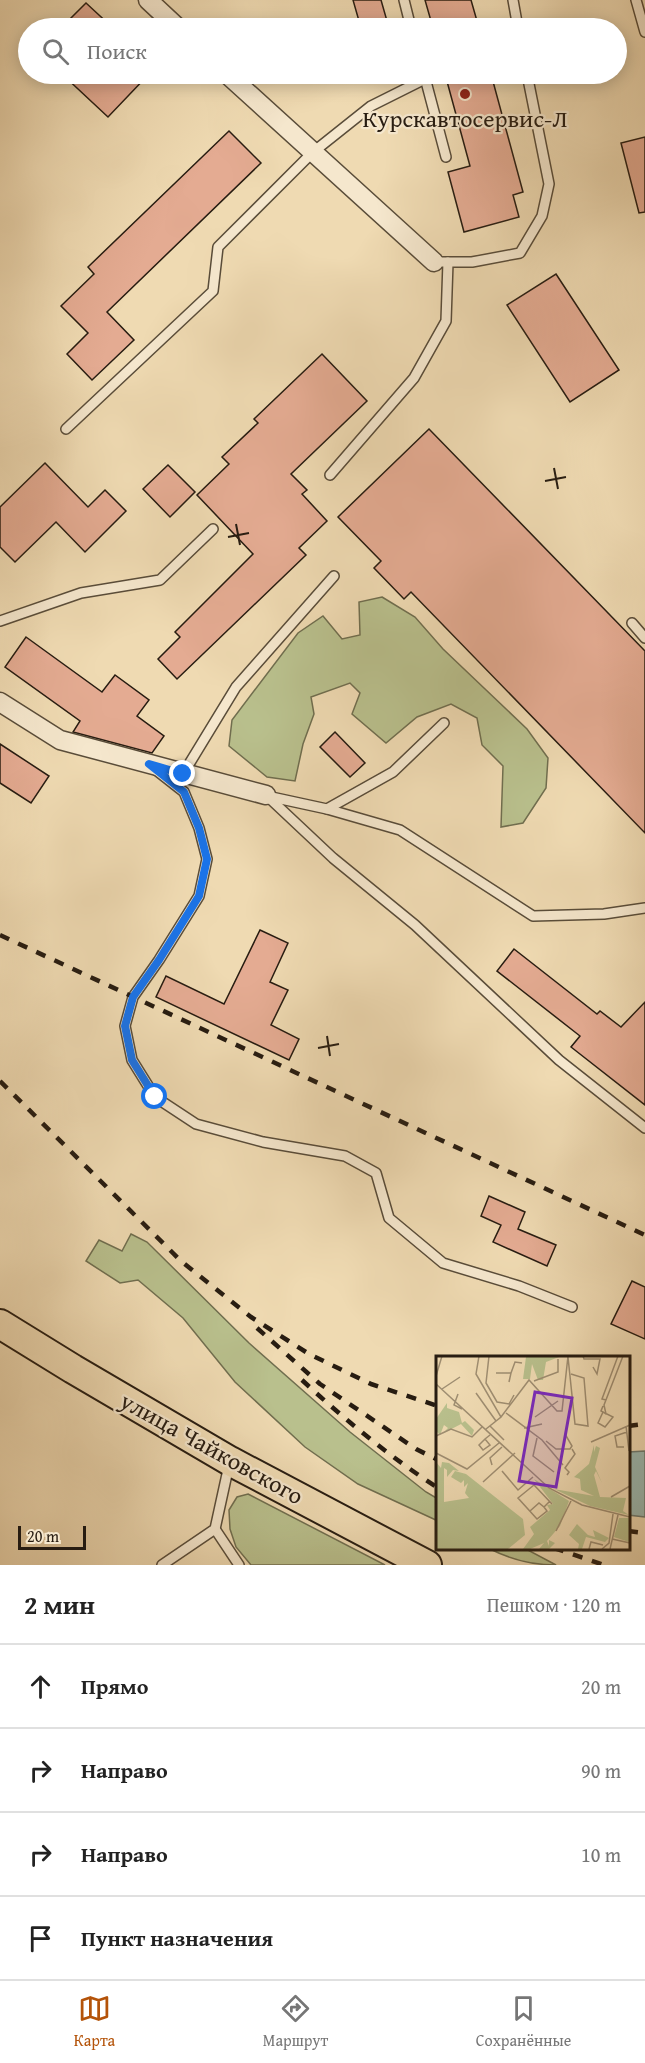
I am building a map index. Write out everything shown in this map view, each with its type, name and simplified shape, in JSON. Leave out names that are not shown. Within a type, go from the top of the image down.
[{"type":"main road","name":"улица Чайковского","points":[[0,1324],[230,1461],[427,1565]]},
{"type":"street","points":[[148,0],[167,18]]},
{"type":"street","points":[[238,84],[312,153],[441,262]]},
{"type":"street","points":[[0,702],[60,740],[266,795]]},
{"type":"lane","points":[[404,0],[408,18]]},
{"type":"lane","points":[[513,0],[516,18]]},
{"type":"lane","points":[[636,0],[645,32]]},
{"type":"lane","points":[[66,429],[213,291],[218,247],[312,153],[371,106],[410,84]]},
{"type":"lane","points":[[426,84],[446,157]]},
{"type":"lane","points":[[330,475],[414,378],[446,321],[441,262],[472,262],[520,253],[542,216],[549,184],[529,84]]},
{"type":"lane","points":[[0,621],[81,593],[160,580],[213,530]]},
{"type":"lane","points":[[183,774],[236,687],[334,576]]},
{"type":"lane","points":[[632,624],[645,638]]},
{"type":"lane","points":[[327,809],[393,772],[444,723]]},
{"type":"lane","points":[[149,764],[184,792],[199,828],[207,859],[199,896],[133,997],[125,1026],[132,1060],[155,1097],[196,1124],[262,1142],[345,1156],[376,1173],[389,1218],[443,1263],[519,1286],[573,1307]]},
{"type":"lane","points":[[266,795],[327,809],[399,830],[532,916],[604,915],[645,908]]},
{"type":"lane","points":[[266,795],[333,858],[415,925],[559,1060],[645,1128]]},
{"type":"lane","points":[[162,1565],[215,1529],[230,1461]]},
{"type":"lane","points":[[215,1529],[239,1565]]},
{"type":"green space","points":[[382,597],[415,617],[443,649],[527,729],[548,758],[546,788],[523,823],[501,827],[503,766],[482,745],[477,718],[451,704],[417,717],[386,743],[352,714],[360,693],[350,683],[311,697],[314,714],[303,744],[295,781],[267,777],[229,746],[232,720],[298,633],[323,616],[342,639],[360,635],[359,602]]},
{"type":"green space","points":[[131,1234],[147,1242],[249,1343],[350,1432],[436,1498],[436,1520],[358,1484],[305,1447],[235,1382],[183,1318],[138,1280],[120,1283],[86,1261],[99,1240],[122,1251]]},
{"type":"green space","points":[[248,1494],[385,1565],[251,1565],[236,1547],[230,1529],[229,1510],[237,1497]]},
{"type":"green space","points":[[492,1550],[528,1550],[556,1565],[522,1561]]},
{"type":"water","points":[[645,1451],[645,1517],[630,1515],[630,1452]]},
{"type":"building","points":[[353,0],[381,0],[386,18],[358,18]]},
{"type":"building","points":[[425,0],[471,0],[476,18],[430,18]]},
{"type":"building","points":[[86,3],[102,18],[71,18]]},
{"type":"building","points":[[73,84],[139,84],[108,117]]},
{"type":"building","points":[[448,84],[494,84],[523,192],[513,195],[519,217],[464,232],[448,172],[470,166]]},
{"type":"building","points":[[229,131],[261,163],[107,312],[134,340],[92,380],[67,354],[88,333],[61,306],[94,274],[88,267]]},
{"type":"building","points":[[645,137],[645,212],[639,213],[621,143]]},
{"type":"building","points":[[556,274],[619,370],[570,402],[507,305]]},
{"type":"building","points":[[322,354],[367,401],[291,474],[307,490],[302,494],[327,521],[299,548],[306,555],[177,679],[158,659],[180,637],[175,632],[253,554],[197,495],[229,464],[222,457],[258,423],[254,419]]},
{"type":"building","points":[[429,429],[645,651],[645,833],[411,592],[404,599],[374,568],[381,561],[338,517]]},
{"type":"building","points":[[45,463],[88,507],[105,490],[126,511],[85,552],[56,522],[15,562],[0,547],[0,507]]},
{"type":"building","points":[[168,465],[195,492],[170,517],[143,489]]},
{"type":"building","points":[[26,637],[102,692],[115,675],[149,700],[137,716],[164,736],[152,753],[73,732],[80,721],[5,667]]},
{"type":"building","points":[[335,732],[365,763],[350,777],[320,747]]},
{"type":"building","points":[[0,744],[49,776],[31,803],[0,783]]},
{"type":"building","points":[[260,930],[288,943],[270,982],[288,990],[271,1025],[299,1039],[289,1060],[156,997],[166,976],[224,1004]]},
{"type":"building","points":[[514,949],[597,1014],[600,1011],[621,1027],[645,1002],[645,1105],[571,1047],[580,1036],[497,971]]},
{"type":"building","points":[[489,1196],[525,1212],[518,1229],[556,1245],[547,1266],[493,1242],[501,1225],[481,1216]]},
{"type":"building","points":[[632,1281],[645,1287],[645,1339],[611,1324]]},
{"type":"railway","points":[[0,935],[645,1235]]},
{"type":"railway","points":[[0,1081],[181,1261],[251,1317],[309,1354],[371,1384],[436,1405]]},
{"type":"railway","points":[[257,1328],[320,1384],[416,1449],[436,1459]]},
{"type":"railway","points":[[302,1380],[368,1437],[436,1487]]},
{"type":"railway","points":[[630,1426],[645,1424]]},
{"type":"railway","points":[[630,1531],[645,1533]]},
{"type":"railway","points":[[560,1550],[604,1565]]},
{"type":"place","name":"Курскавтосервис-Л","points":[[465,94]]},
{"type":"route","points":[[155,1097],[132,1060],[125,1026],[133,997],[199,896],[207,859],[199,828],[184,792],[149,764],[183,774]]}]
